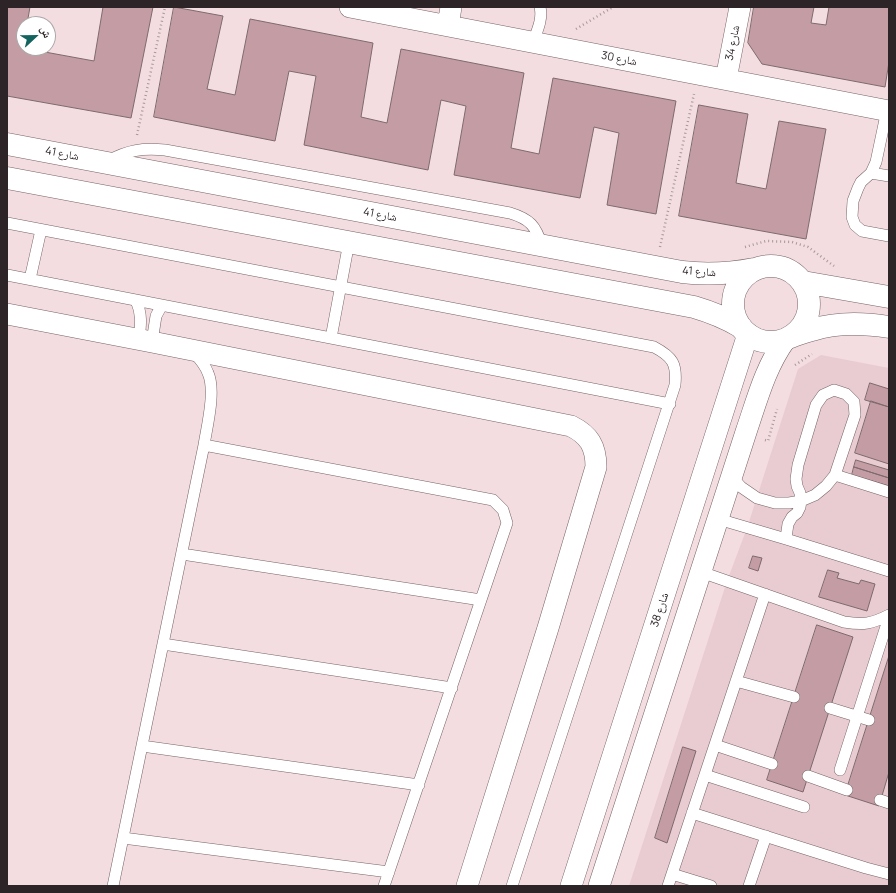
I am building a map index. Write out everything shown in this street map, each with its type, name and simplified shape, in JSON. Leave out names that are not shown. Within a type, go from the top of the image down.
[{"type":"street","name":"شارع 30","points":[[350,7],[441,16],[541,44],[888,110]]},
{"type":"street","name":"شارع 34","points":[[726,79],[740,7]]},
{"type":"street","name":"شارع 41","points":[[7,144],[682,272],[718,274],[736,273],[754,269]]},
{"type":"street","points":[[7,178],[694,307],[715,314],[745,330],[757,339],[766,342],[776,342],[788,339],[812,329],[836,325],[859,324],[889,327]]},
{"type":"street","points":[[599,886],[746,432],[768,370],[772,360],[788,339],[802,327],[809,312],[810,302],[808,291],[803,282],[786,268],[775,265],[754,269],[745,276],[738,284],[734,295],[733,306],[736,317],[745,330]]},
{"type":"street","points":[[803,282],[889,297]]},
{"type":"street","points":[[7,314],[145,340],[571,426],[581,431],[588,438],[596,457],[596,467],[548,628],[467,886]]},
{"type":"street","name":"شارع 38","points":[[571,886],[745,330]]},
{"type":"lane","points":[[540,7],[541,44]]},
{"type":"lane","points":[[888,110],[876,162],[871,173],[861,182],[855,194],[852,217],[855,225],[862,231],[889,236]]},
{"type":"lane","points":[[105,163],[119,155],[134,150],[165,150],[510,213],[522,217],[532,224],[538,234],[542,246]]},
{"type":"lane","points":[[871,173],[889,176]]},
{"type":"lane","points":[[7,223],[654,347],[665,353],[673,362],[676,374],[676,385],[512,886]]},
{"type":"lane","points":[[30,279],[40,230]]},
{"type":"lane","points":[[331,338],[349,242]]},
{"type":"lane","points":[[7,275],[670,404]]},
{"type":"lane","points":[[136,300],[139,306],[145,340]]},
{"type":"lane","points":[[145,340],[158,310],[162,305]]},
{"type":"lane","points":[[113,886],[204,445],[212,390],[209,374],[202,360],[190,350]]},
{"type":"lane","points":[[732,477],[740,487],[757,498],[776,503],[801,501],[815,495],[826,486],[835,475],[855,415],[854,402],[846,394],[834,390],[823,395],[816,405],[798,465],[796,479],[800,493],[801,501],[800,507],[788,524],[786,539]]},
{"type":"lane","points":[[204,445],[493,500],[503,510],[507,523],[384,886]]},
{"type":"lane","points":[[835,475],[889,492]]},
{"type":"lane","points":[[718,519],[889,571]]},
{"type":"lane","points":[[182,554],[481,600]]},
{"type":"lane","points":[[701,572],[844,622],[860,624],[875,622],[889,616]]},
{"type":"lane","points":[[668,886],[765,594]]},
{"type":"lane","points":[[840,770],[889,616]]},
{"type":"lane","points":[[163,644],[452,688]]},
{"type":"lane","points":[[736,681],[794,697]]},
{"type":"lane","points":[[830,708],[869,720]]},
{"type":"lane","points":[[715,745],[772,764]]},
{"type":"lane","points":[[142,746],[419,785]]},
{"type":"lane","points":[[705,775],[804,807]]},
{"type":"lane","points":[[808,776],[847,790]]},
{"type":"lane","points":[[692,813],[889,874]]},
{"type":"lane","points":[[749,886],[766,836]]},
{"type":"lane","points":[[123,838],[389,872]]},
{"type":"lane","points":[[672,874],[711,886]]},
{"type":"path","points":[[134,150],[165,7]]},
{"type":"path","points":[[541,44],[613,7]]},
{"type":"path","points":[[653,246],[660,248],[699,74]]},
{"type":"path","points":[[738,249],[766,241],[792,242],[808,247],[837,268]]},
{"type":"path","points":[[793,366],[813,353]]},
{"type":"path","points":[[746,432],[768,441],[778,407]]},
{"type":"shaded area","points":[[821,355],[889,368],[889,886],[629,886],[727,581],[747,528],[798,369]]},
{"type":"building","points":[[7,7],[30,7],[28,16],[16,16],[16,56],[56,56],[56,54],[94,61],[103,7],[153,7],[131,118],[7,96]]},
{"type":"building","points":[[174,7],[223,16],[207,89],[235,95],[250,19],[373,43],[361,117],[387,123],[401,49],[524,73],[511,148],[539,154],[553,78],[676,101],[656,214],[607,205],[619,133],[594,127],[580,198],[454,175],[466,106],[441,100],[428,170],[304,145],[316,76],[289,71],[275,141],[154,117]]},
{"type":"building","points":[[754,7],[814,7],[811,23],[826,25],[829,7],[889,7],[889,62],[885,87],[762,64],[748,43]]},
{"type":"building","points":[[699,105],[748,114],[736,183],[766,189],[779,121],[826,129],[806,239],[679,216]]},
{"type":"building","points":[[870,383],[889,389],[889,407],[865,400]]},
{"type":"building","points":[[871,401],[889,407],[889,464],[855,453]]},
{"type":"building","points":[[856,460],[889,470],[889,478],[854,467]]},
{"type":"building","points":[[854,467],[889,478],[889,486],[852,475]]},
{"type":"building","points":[[753,556],[762,558],[758,571],[749,568]]},
{"type":"building","points":[[828,570],[839,573],[837,578],[859,584],[861,580],[875,584],[867,611],[819,597]]},
{"type":"building","points":[[817,625],[853,637],[803,792],[767,780]]},
{"type":"building","points":[[889,656],[889,772],[879,806],[845,795]]},
{"type":"building","points":[[683,747],[696,751],[667,843],[655,838]]}]
